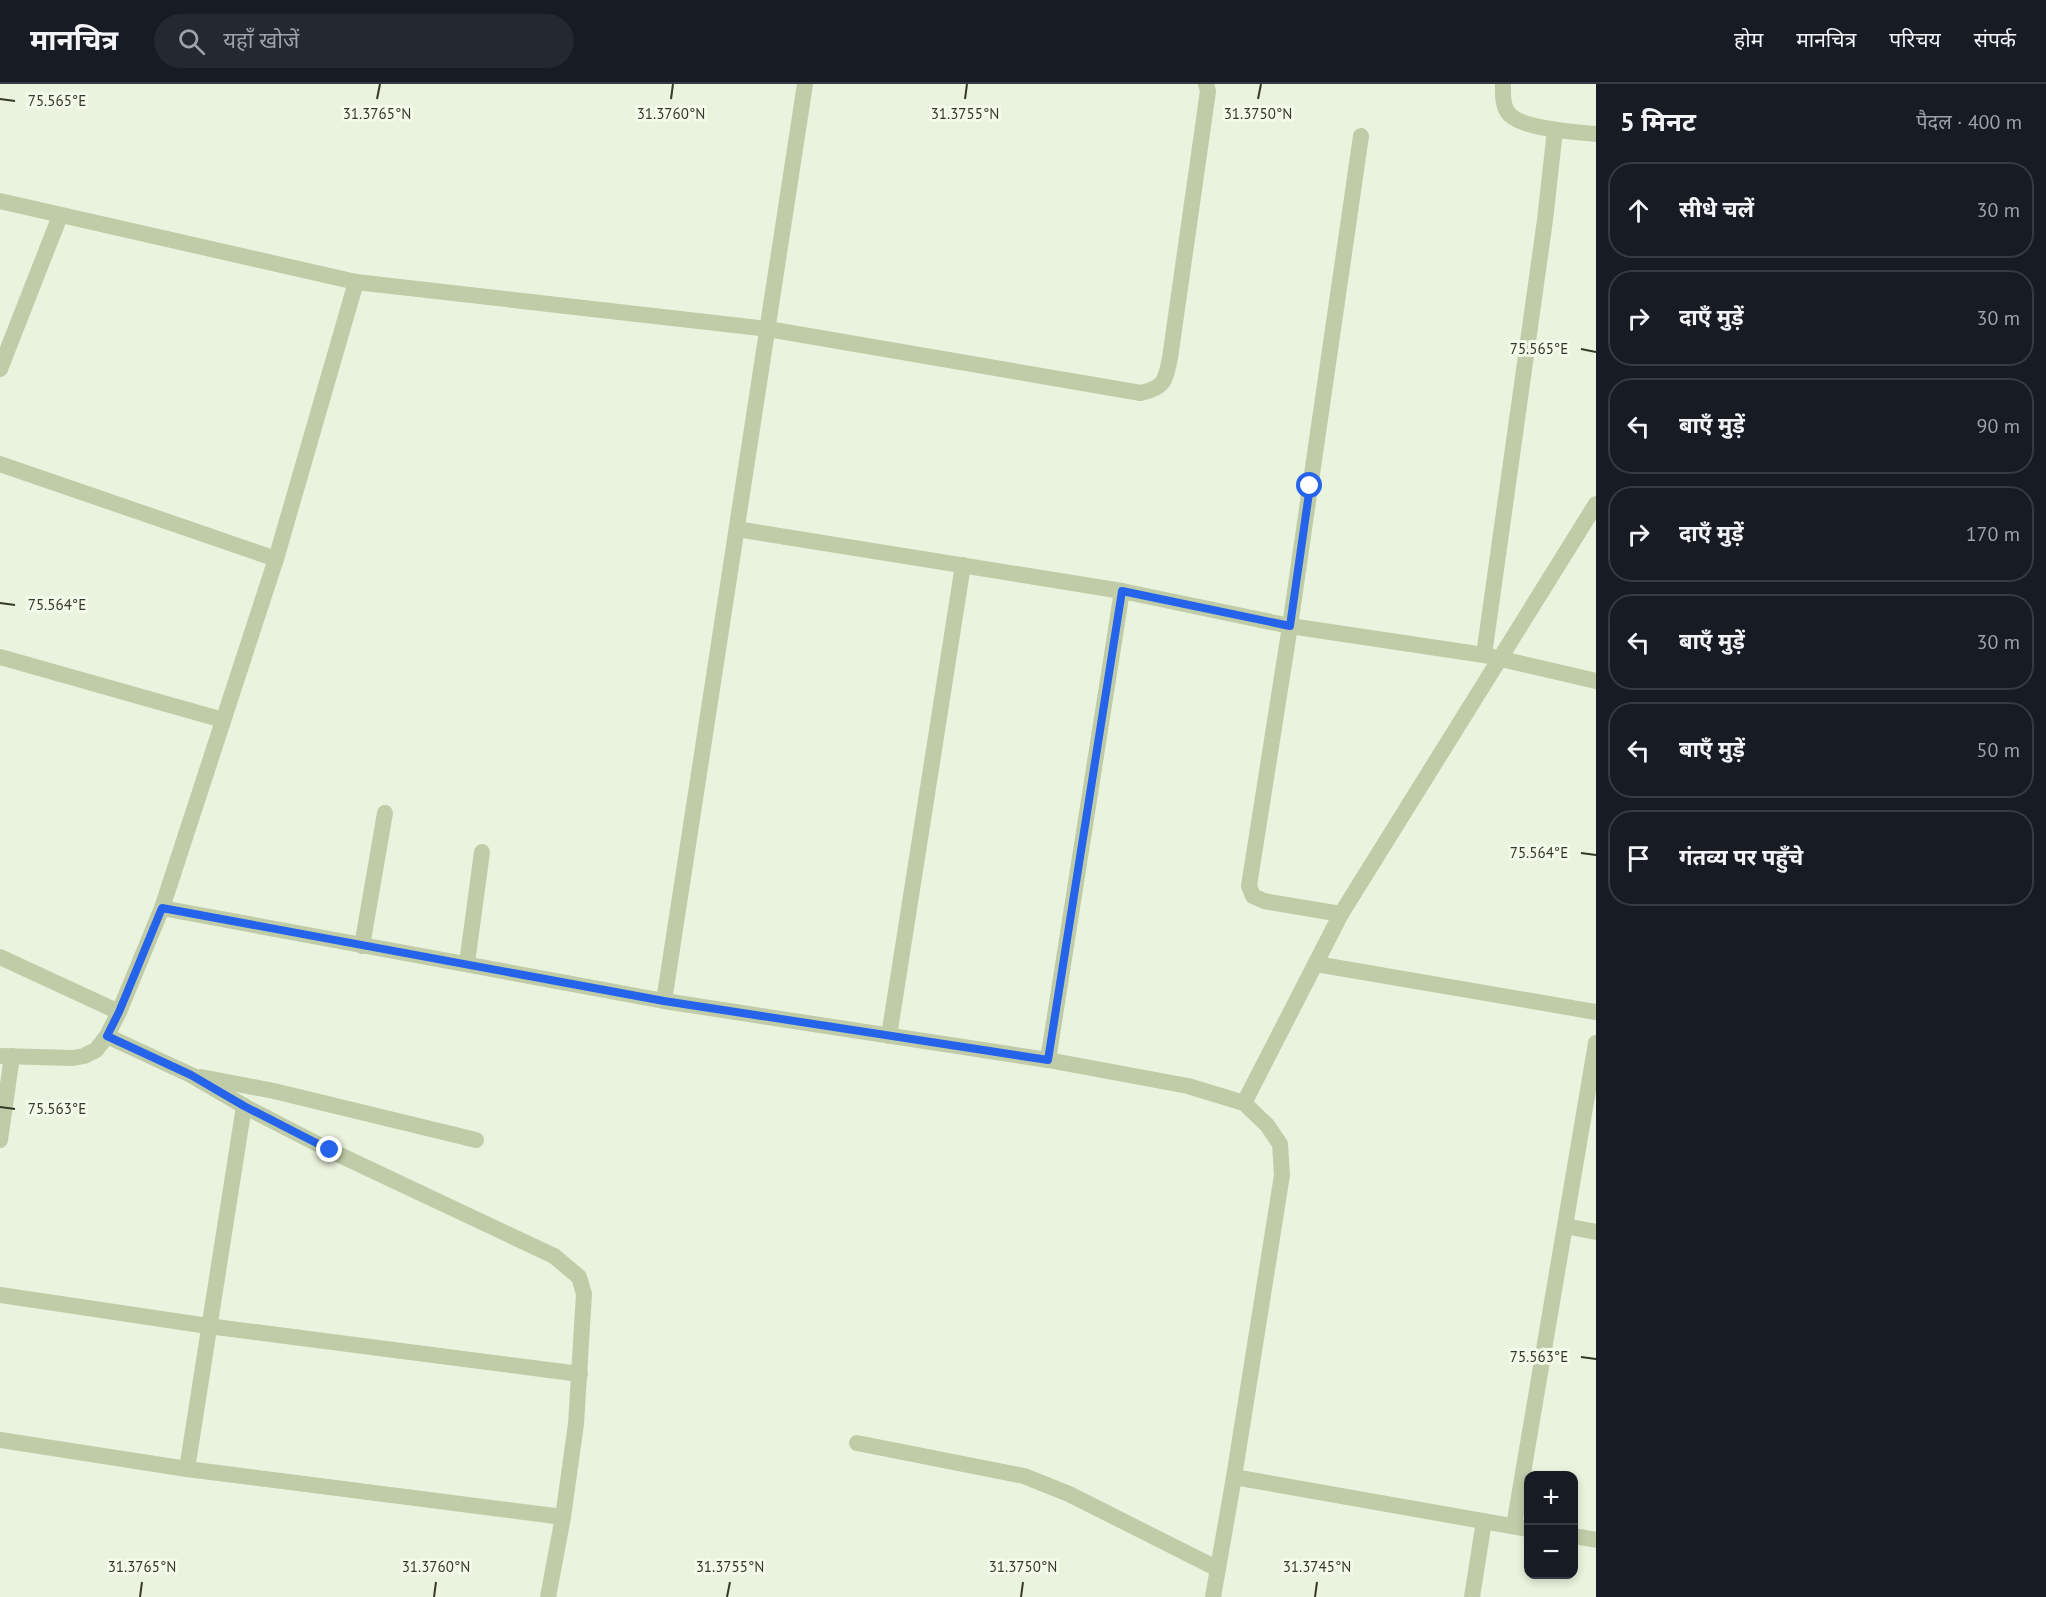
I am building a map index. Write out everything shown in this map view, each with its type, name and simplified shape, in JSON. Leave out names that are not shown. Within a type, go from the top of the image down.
[{"type":"street","points":[[664,1001],[805,84]]},
{"type":"street","points":[[0,201],[356,282],[768,329],[1141,393],[1155,390],[1165,378],[1170,358],[1208,92],[1206,84]]},
{"type":"street","points":[[1503,84],[1503,101],[1509,114],[1523,122],[1555,130],[1596,134]]},
{"type":"street","points":[[1493,657],[1555,130]]},
{"type":"street","points":[[1341,914],[1264,901],[1253,896],[1249,886],[1290,626],[1361,136]]},
{"type":"street","points":[[0,369],[60,216]]},
{"type":"street","points":[[0,1140],[6,1056],[73,1058],[84,1056],[96,1050],[107,1036],[119,1012],[162,908],[276,559],[356,282]]},
{"type":"street","points":[[0,464],[276,559]]},
{"type":"street","points":[[1244,1102],[1341,914],[1493,657],[1596,504]]},
{"type":"street","points":[[737,529],[1122,591],[1290,626],[1493,657],[1596,681]]},
{"type":"street","points":[[889,1036],[963,565]]},
{"type":"street","points":[[1048,1060],[1122,591]]},
{"type":"street","points":[[0,657],[223,720]]},
{"type":"street","points":[[362,946],[385,813]]},
{"type":"street","points":[[467,963],[482,852]]},
{"type":"street","points":[[162,908],[664,1001],[1048,1060],[1188,1086],[1244,1102],[1267,1125],[1280,1144],[1282,1175],[1213,1597]]},
{"type":"street","points":[[0,957],[119,1012]]},
{"type":"street","points":[[1316,964],[1596,1012]]},
{"type":"street","points":[[107,1036],[191,1075],[244,1106],[330,1150],[554,1256],[579,1277],[584,1294],[576,1424],[563,1517],[548,1597]]},
{"type":"street","points":[[1234,1478],[1522,1528],[1565,1227],[1596,1043]]},
{"type":"street","points":[[191,1075],[274,1091],[476,1140]]},
{"type":"street","points":[[187,1469],[244,1106]]},
{"type":"street","points":[[1565,1227],[1596,1232]]},
{"type":"street","points":[[0,1295],[208,1326],[580,1374]]},
{"type":"street","points":[[0,1440],[187,1469],[563,1517]]},
{"type":"street","points":[[857,1443],[1024,1476],[1069,1494],[1218,1569]]},
{"type":"street","points":[[1472,1597],[1484,1521]]},
{"type":"street","points":[[1578,1537],[1596,1540]]},
{"type":"route","points":[[330,1150],[244,1106],[191,1075],[107,1036],[162,908],[664,1001],[1048,1060],[1122,591],[1290,626],[1310,486]]}]
